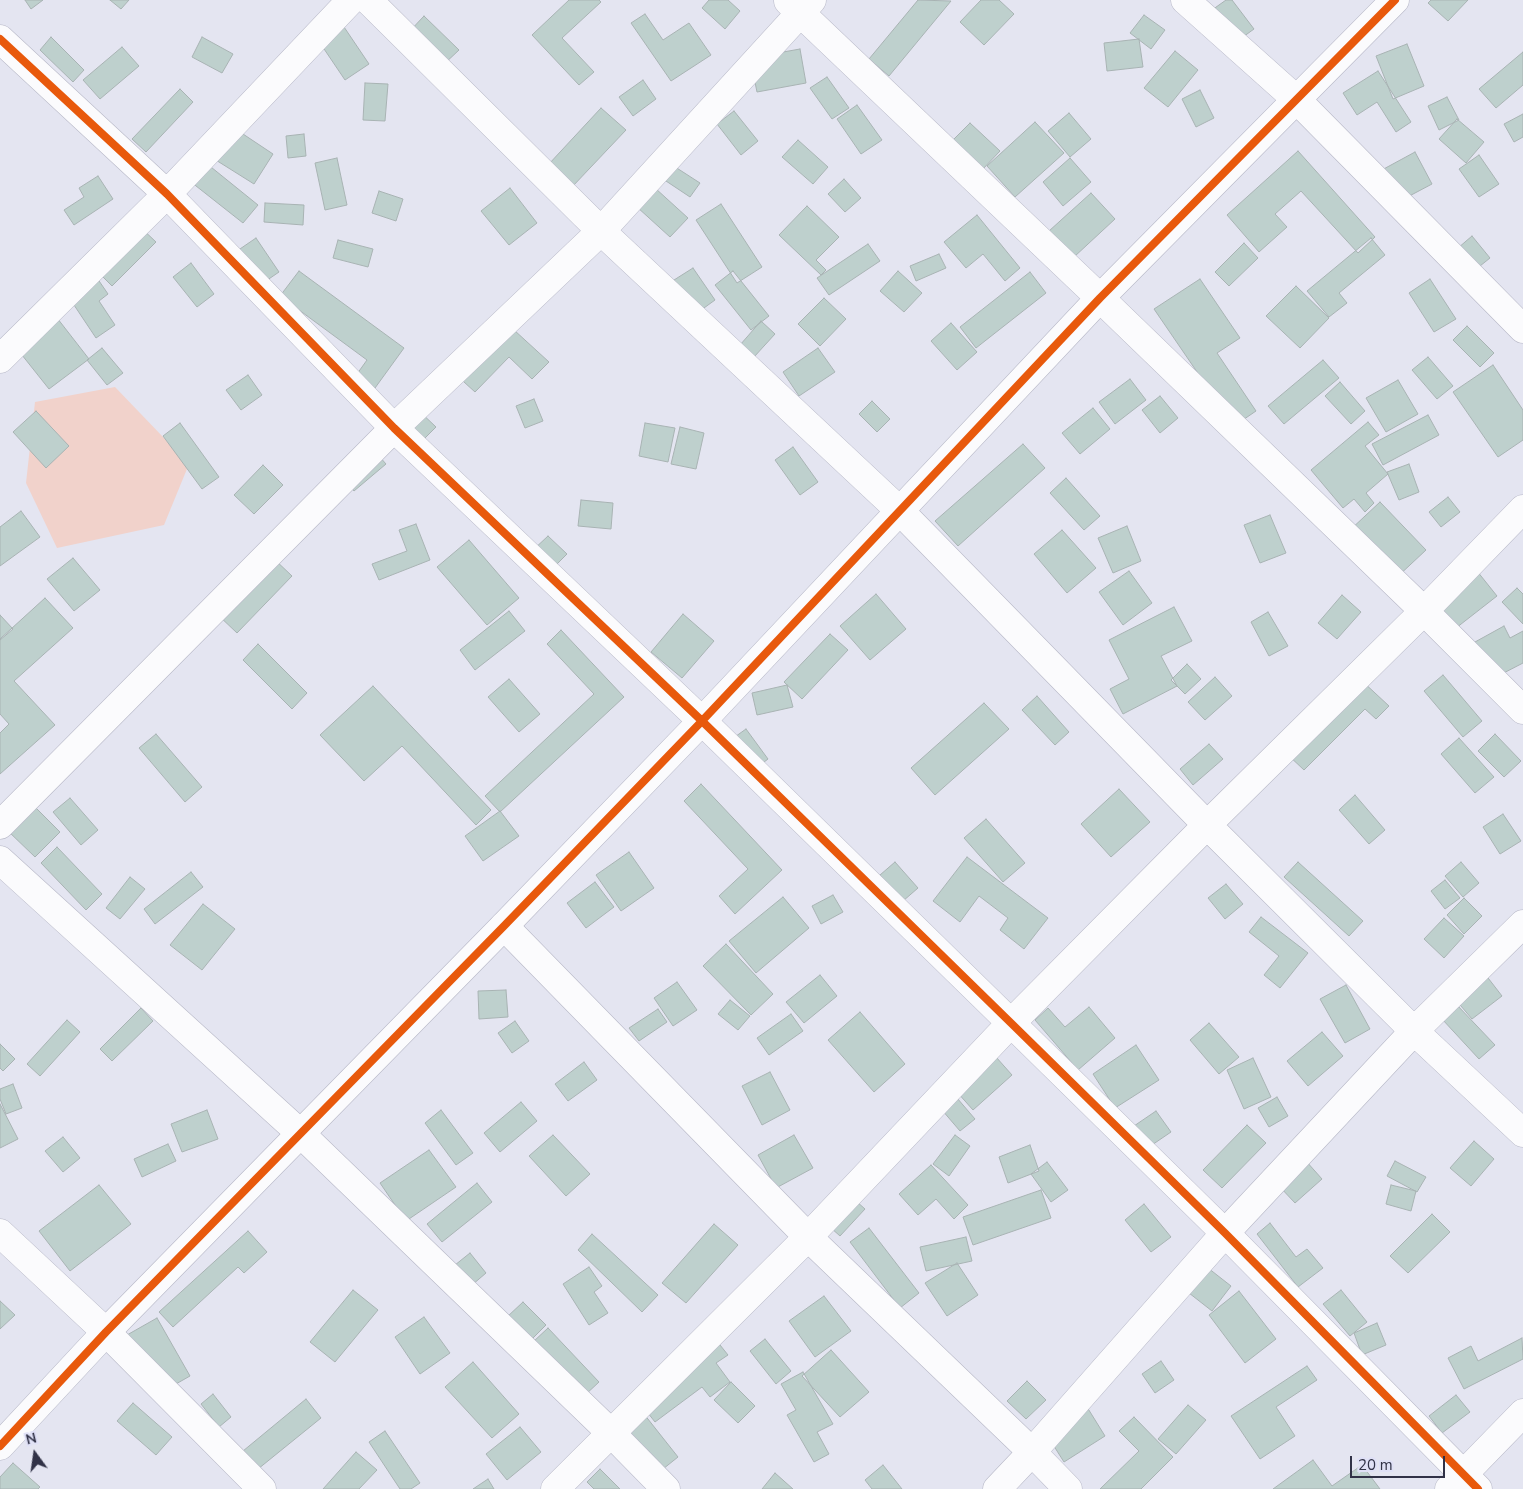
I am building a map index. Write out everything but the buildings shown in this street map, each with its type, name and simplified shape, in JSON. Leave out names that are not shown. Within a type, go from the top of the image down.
[{"type":"street","points":[[0,359],[167,194],[351,0]]},
{"type":"street","points":[[368,0],[602,231],[900,510],[1207,825],[1414,1032],[1523,1133]]},
{"type":"street","points":[[1185,0],[1297,100],[1523,328]]},
{"type":"street","points":[[0,1446],[106,1332],[702,721],[1100,298],[1395,0]]},
{"type":"street","points":[[0,825],[394,428],[602,231],[800,4],[1100,298],[1424,610],[1523,710]]},
{"type":"street","points":[[0,39],[167,194],[394,428],[702,721],[1012,1022],[1225,1233],[1463,1484],[1523,1413]]},
{"type":"street","points":[[556,1489],[808,1236],[1012,1022],[1523,509]]},
{"type":"street","points":[[0,860],[300,1133],[612,1434],[666,1489]]},
{"type":"street","points":[[997,1489],[1032,1452],[1225,1233],[1414,1032],[1523,924]]},
{"type":"street","points":[[504,926],[808,1236],[1068,1489]]},
{"type":"street","points":[[0,1233],[106,1332],[262,1489]]},
{"type":"shaded area","points":[[115,387],[189,464],[164,525],[57,548],[26,483],[35,402]]},
{"type":"cycle path","points":[[0,1446],[106,1332],[702,721],[1100,298],[1395,0]]},
{"type":"cycle path","points":[[0,39],[167,194],[394,428],[702,721],[1011,1023],[1225,1233],[1478,1489]]}]
